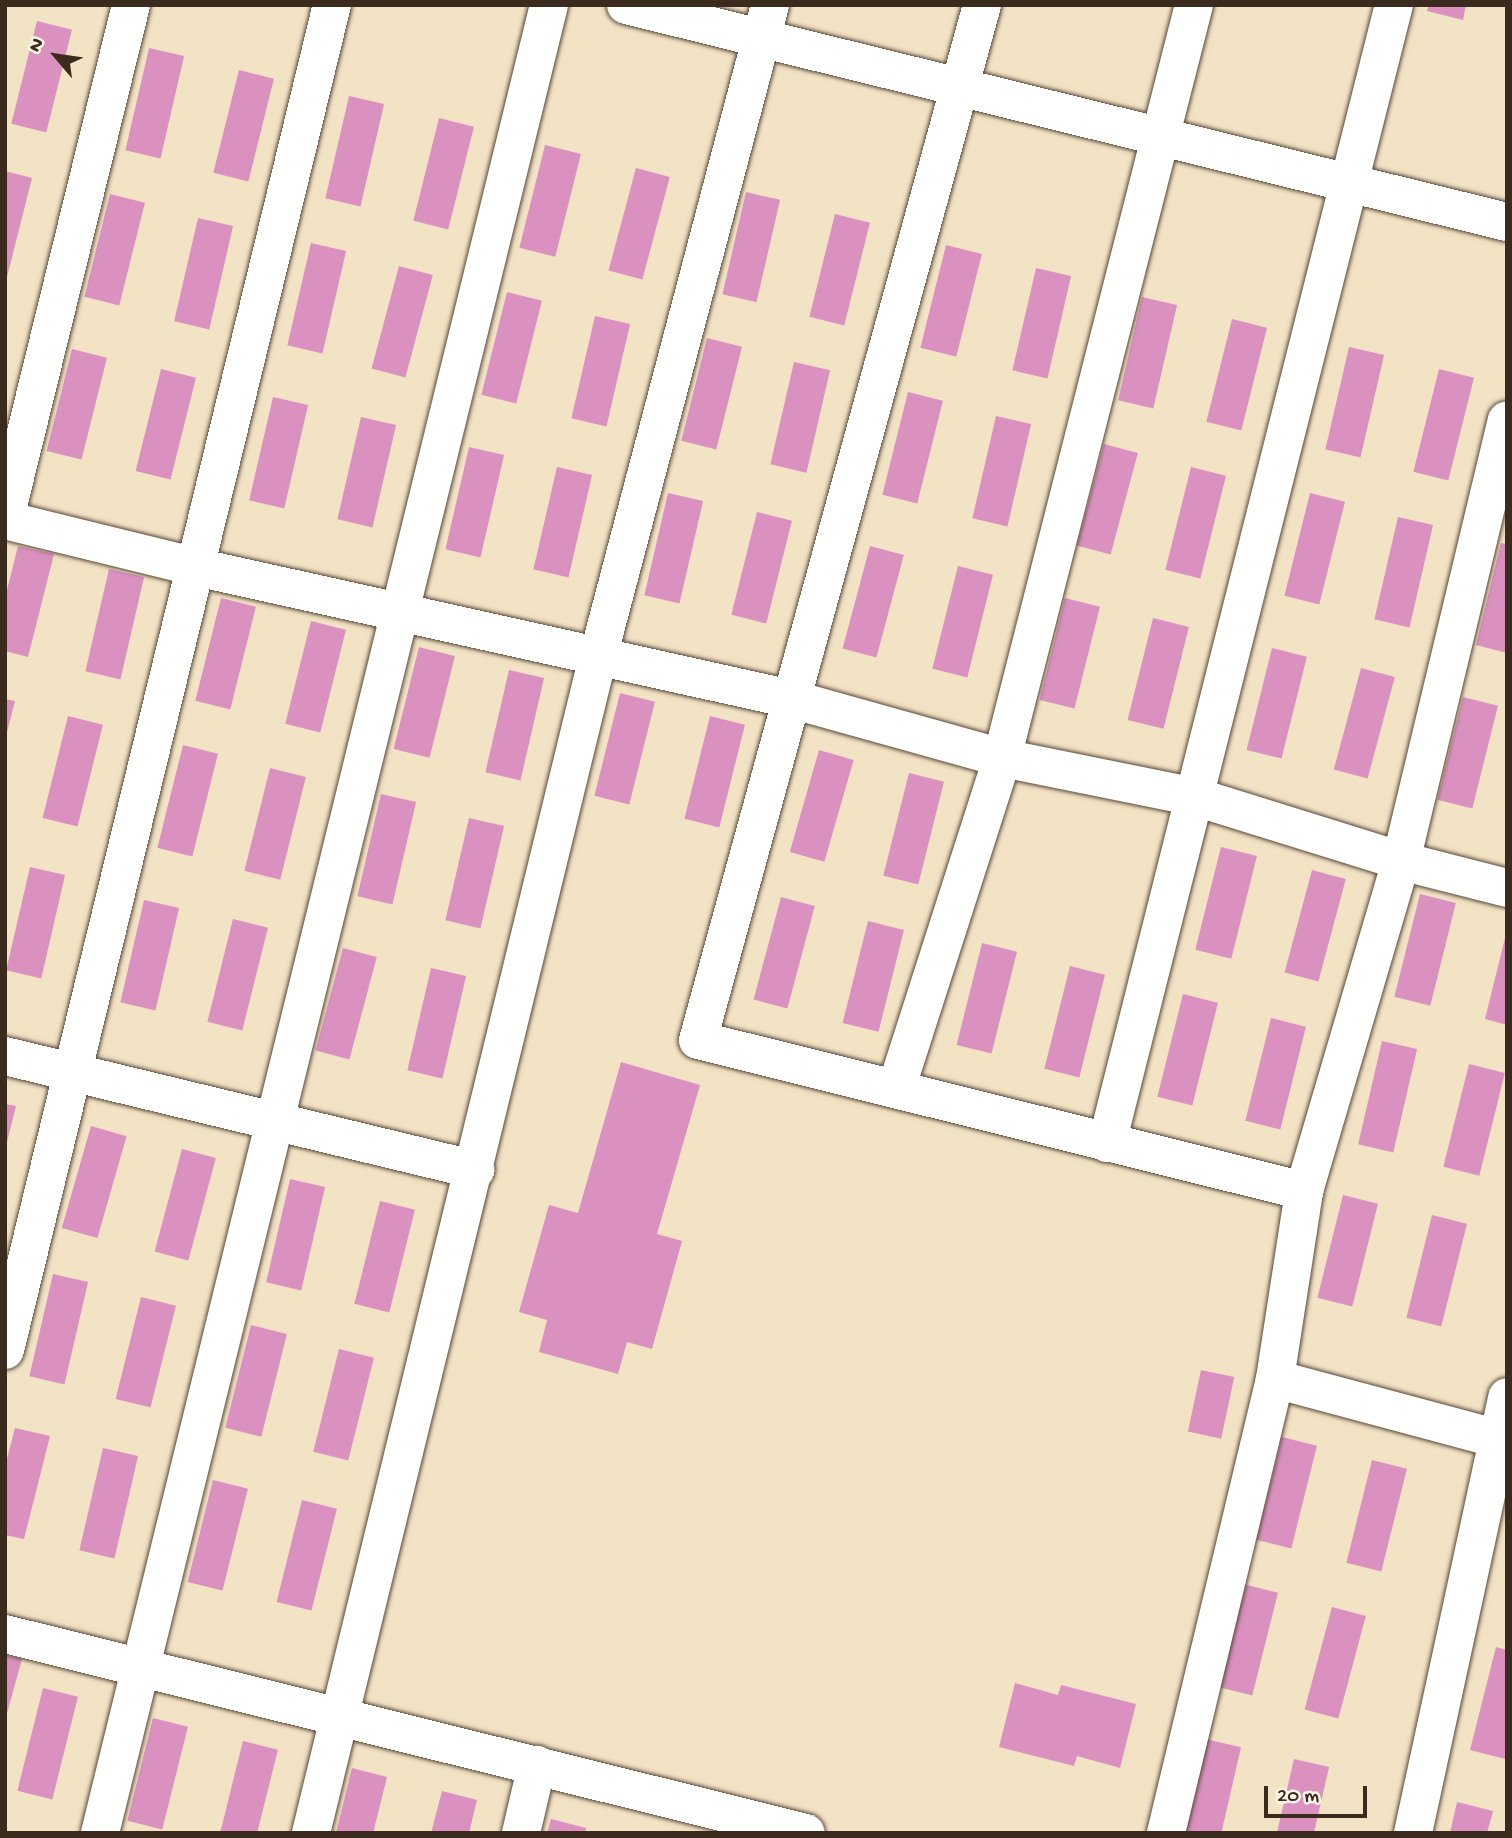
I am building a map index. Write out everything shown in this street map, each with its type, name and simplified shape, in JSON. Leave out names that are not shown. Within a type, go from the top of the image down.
[{"type":"street","points":[[131,5],[5,519],[196,568],[791,699],[1002,758],[1196,797],[1401,861],[1507,888]]},
{"type":"street","points":[[5,1350],[75,1071],[332,5]]},
{"type":"street","points":[[100,1833],[277,1121],[397,612],[549,5]]},
{"type":"street","points":[[626,5],[766,22],[962,88],[1507,222]]},
{"type":"street","points":[[982,5],[962,88],[698,1040],[1304,1191]]},
{"type":"street","points":[[896,1089],[1002,758],[1162,139],[1194,5]]},
{"type":"street","points":[[1107,1143],[1394,5]]},
{"type":"street","points":[[311,1833],[475,1170],[598,657],[766,22]]},
{"type":"street","points":[[1166,1833],[1275,1379],[1304,1191],[1401,861],[1507,421]]},
{"type":"street","points":[[5,1056],[475,1170]]},
{"type":"street","points":[[1275,1379],[1502,1439]]},
{"type":"street","points":[[1413,1833],[1502,1439],[1507,1397]]},
{"type":"street","points":[[5,1634],[341,1714],[537,1765],[734,1824],[806,1833]]},
{"type":"street","points":[[521,1833],[537,1765]]},
{"type":"building","points":[[1429,5],[1466,5],[1463,20],[1427,11]]},
{"type":"building","points":[[37,21],[72,30],[46,133],[11,124]]},
{"type":"building","points":[[149,48],[184,56],[160,158],[125,150]]},
{"type":"building","points":[[239,70],[274,79],[248,182],[213,173]]},
{"type":"building","points":[[349,96],[384,104],[360,206],[325,198]]},
{"type":"building","points":[[439,118],[474,127],[448,230],[413,221]]},
{"type":"building","points":[[545,145],[581,154],[555,257],[519,248]]},
{"type":"building","points":[[636,168],[670,177],[642,279],[609,270]]},
{"type":"building","points":[[5,171],[32,178],[6,281],[5,280]]},
{"type":"building","points":[[746,192],[780,200],[756,302],[722,294]]},
{"type":"building","points":[[110,194],[145,203],[119,306],[84,297]]},
{"type":"building","points":[[835,214],[870,223],[844,326],[809,317]]},
{"type":"building","points":[[198,218],[233,226],[209,329],[174,321]]},
{"type":"building","points":[[311,243],[346,251],[322,353],[287,345]]},
{"type":"building","points":[[946,245],[982,254],[956,357],[920,348]]},
{"type":"building","points":[[399,266],[433,275],[405,377],[372,368]]},
{"type":"building","points":[[1036,268],[1071,276],[1047,378],[1012,370]]},
{"type":"building","points":[[507,292],[542,301],[516,404],[481,395]]},
{"type":"building","points":[[1142,297],[1177,305],[1153,408],[1118,400]]},
{"type":"building","points":[[595,316],[630,324],[606,426],[571,418]]},
{"type":"building","points":[[1232,319],[1267,328],[1241,431],[1206,422]]},
{"type":"building","points":[[707,338],[742,347],[716,450],[681,441]]},
{"type":"building","points":[[1349,347],[1384,355],[1360,457],[1325,449]]},
{"type":"building","points":[[72,349],[107,358],[82,460],[47,451]]},
{"type":"building","points":[[794,362],[830,370],[806,473],[770,464]]},
{"type":"building","points":[[161,369],[196,378],[171,480],[136,471]]},
{"type":"building","points":[[1439,369],[1474,378],[1448,481],[1413,472]]},
{"type":"building","points":[[908,392],[943,401],[917,504],[882,495]]},
{"type":"building","points":[[273,397],[308,405],[284,508],[249,500]]},
{"type":"building","points":[[996,416],[1031,424],[1007,526],[972,518]]},
{"type":"building","points":[[361,417],[396,425],[372,527],[337,519]]},
{"type":"building","points":[[1104,444],[1138,453],[1111,554],[1077,545]]},
{"type":"building","points":[[469,447],[504,455],[480,557],[445,549]]},
{"type":"building","points":[[557,467],[592,475],[568,577],[533,569]]},
{"type":"building","points":[[1191,467],[1226,476],[1200,579],[1165,570]]},
{"type":"building","points":[[668,493],[703,501],[679,603],[644,595]]},
{"type":"building","points":[[1310,493],[1345,502],[1319,605],[1284,596]]},
{"type":"building","points":[[757,512],[792,521],[766,624],[731,615]]},
{"type":"building","points":[[1398,517],[1433,525],[1409,627],[1374,619]]},
{"type":"building","points":[[1501,543],[1507,544],[1507,653],[1476,645]]},
{"type":"building","points":[[18,546],[54,554],[28,657],[5,651],[5,598]]},
{"type":"building","points":[[870,546],[904,555],[876,657],[843,648]]},
{"type":"building","points":[[958,566],[993,575],[967,678],[932,669]]},
{"type":"building","points":[[109,569],[144,577],[120,679],[85,671]]},
{"type":"building","points":[[221,598],[256,607],[230,710],[195,701]]},
{"type":"building","points":[[1065,598],[1100,607],[1075,709],[1040,700]]},
{"type":"building","points":[[1153,618],[1189,627],[1163,729],[1128,720]]},
{"type":"building","points":[[311,621],[346,630],[320,733],[285,724]]},
{"type":"building","points":[[419,647],[455,656],[429,758],[394,749]]},
{"type":"building","points":[[1272,648],[1307,657],[1282,759],[1247,750]]},
{"type":"building","points":[[1361,668],[1395,677],[1368,778],[1334,769]]},
{"type":"building","points":[[509,670],[544,678],[520,780],[485,772]]},
{"type":"building","points":[[620,693],[655,702],[629,805],[594,796]]},
{"type":"building","points":[[1463,697],[1498,706],[1472,809],[1437,800]]},
{"type":"building","points":[[5,699],[15,701],[6,736],[5,736]]},
{"type":"building","points":[[68,716],[103,725],[78,827],[43,818]]},
{"type":"building","points":[[710,716],[745,725],[719,828],[684,819]]},
{"type":"building","points":[[183,745],[218,754],[192,857],[157,848]]},
{"type":"building","points":[[819,750],[854,760],[824,862],[790,852]]},
{"type":"building","points":[[270,768],[306,777],[280,880],[244,871]]},
{"type":"building","points":[[909,773],[944,782],[918,885],[883,876]]},
{"type":"building","points":[[381,794],[416,802],[392,904],[357,896]]},
{"type":"building","points":[[469,818],[504,826],[480,928],[445,920]]},
{"type":"building","points":[[1221,847],[1257,856],[1231,959],[1195,950]]},
{"type":"building","points":[[30,867],[65,875],[41,978],[6,970]]},
{"type":"building","points":[[1312,870],[1346,879],[1318,981],[1285,972]]},
{"type":"building","points":[[1420,894],[1456,903],[1430,1006],[1394,997]]},
{"type":"building","points":[[781,897],[815,906],[787,1008],[754,999]]},
{"type":"building","points":[[144,900],[179,908],[155,1010],[120,1002]]},
{"type":"building","points":[[233,919],[268,928],[242,1031],[207,1022]]},
{"type":"building","points":[[868,921],[904,930],[878,1032],[843,1023]]},
{"type":"building","points":[[1507,934],[1507,1025],[1485,1019]]},
{"type":"building","points":[[982,943],[1017,952],[992,1054],[957,1045]]},
{"type":"building","points":[[343,948],[377,957],[349,1059],[316,1050]]},
{"type":"building","points":[[1070,966],[1105,975],[1079,1078],[1044,1069]]},
{"type":"building","points":[[431,968],[466,976],[442,1078],[407,1070]]},
{"type":"building","points":[[1183,994],[1218,1003],[1192,1106],[1157,1097]]},
{"type":"building","points":[[1271,1018],[1306,1027],[1280,1130],[1245,1121]]},
{"type":"building","points":[[1382,1041],[1417,1049],[1393,1152],[1358,1144]]},
{"type":"building","points":[[621,1062],[700,1085],[657,1234],[682,1241],[652,1349],[627,1342],[618,1374],[539,1352],[547,1320],[519,1312],[549,1205],[578,1213]]},
{"type":"building","points":[[1469,1064],[1505,1073],[1479,1176],[1443,1167]]},
{"type":"building","points":[[5,1104],[16,1106],[6,1146],[5,1145]]},
{"type":"building","points":[[91,1126],[127,1136],[97,1238],[62,1228]]},
{"type":"building","points":[[182,1149],[216,1158],[188,1260],[155,1251]]},
{"type":"building","points":[[290,1179],[325,1187],[301,1290],[266,1282]]},
{"type":"building","points":[[1343,1195],[1378,1204],[1352,1307],[1317,1298]]},
{"type":"building","points":[[380,1201],[415,1210],[389,1313],[354,1304]]},
{"type":"building","points":[[1432,1215],[1467,1224],[1441,1327],[1406,1318]]},
{"type":"building","points":[[53,1274],[88,1282],[64,1384],[29,1376]]},
{"type":"building","points":[[141,1297],[176,1306],[151,1408],[116,1399]]},
{"type":"building","points":[[251,1325],[287,1334],[261,1437],[225,1428]]},
{"type":"building","points":[[339,1349],[374,1358],[348,1461],[313,1452]]},
{"type":"building","points":[[1201,1370],[1234,1377],[1221,1439],[1188,1432]]},
{"type":"building","points":[[15,1428],[50,1436],[24,1539],[5,1535],[5,1466]]},
{"type":"building","points":[[1282,1437],[1317,1446],[1291,1549],[1256,1540]]},
{"type":"building","points":[[103,1448],[138,1456],[114,1558],[79,1550]]},
{"type":"building","points":[[1372,1460],[1407,1469],[1381,1572],[1346,1563]]},
{"type":"building","points":[[213,1480],[248,1489],[223,1591],[188,1582]]},
{"type":"building","points":[[302,1500],[337,1509],[312,1611],[277,1602]]},
{"type":"building","points":[[1243,1584],[1278,1593],[1252,1696],[1217,1687]]},
{"type":"building","points":[[1332,1607],[1366,1616],[1338,1718],[1305,1709]]},
{"type":"building","points":[[1496,1647],[1507,1650],[1505,1759],[1470,1750]]},
{"type":"building","points":[[5,1655],[22,1659],[6,1717],[5,1717]]},
{"type":"building","points":[[1015,1683],[1058,1695],[1061,1685],[1136,1704],[1120,1768],[1077,1756],[1074,1766],[999,1747]]},
{"type":"building","points":[[43,1688],[78,1697],[52,1800],[17,1791]]},
{"type":"building","points":[[153,1718],[188,1727],[162,1830],[127,1821]]},
{"type":"building","points":[[1205,1739],[1241,1747],[1221,1833],[1183,1833]]},
{"type":"building","points":[[243,1741],[278,1750],[257,1833],[220,1833]]},
{"type":"building","points":[[1294,1759],[1329,1767],[1314,1833],[1277,1833]]},
{"type":"building","points":[[352,1768],[387,1777],[373,1833],[336,1833]]},
{"type":"building","points":[[442,1791],[477,1800],[469,1833],[431,1833]]},
{"type":"building","points":[[1457,1802],[1493,1811],[1487,1833],[1450,1833]]},
{"type":"building","points":[[551,1819],[586,1828],[585,1833],[547,1833]]}]
